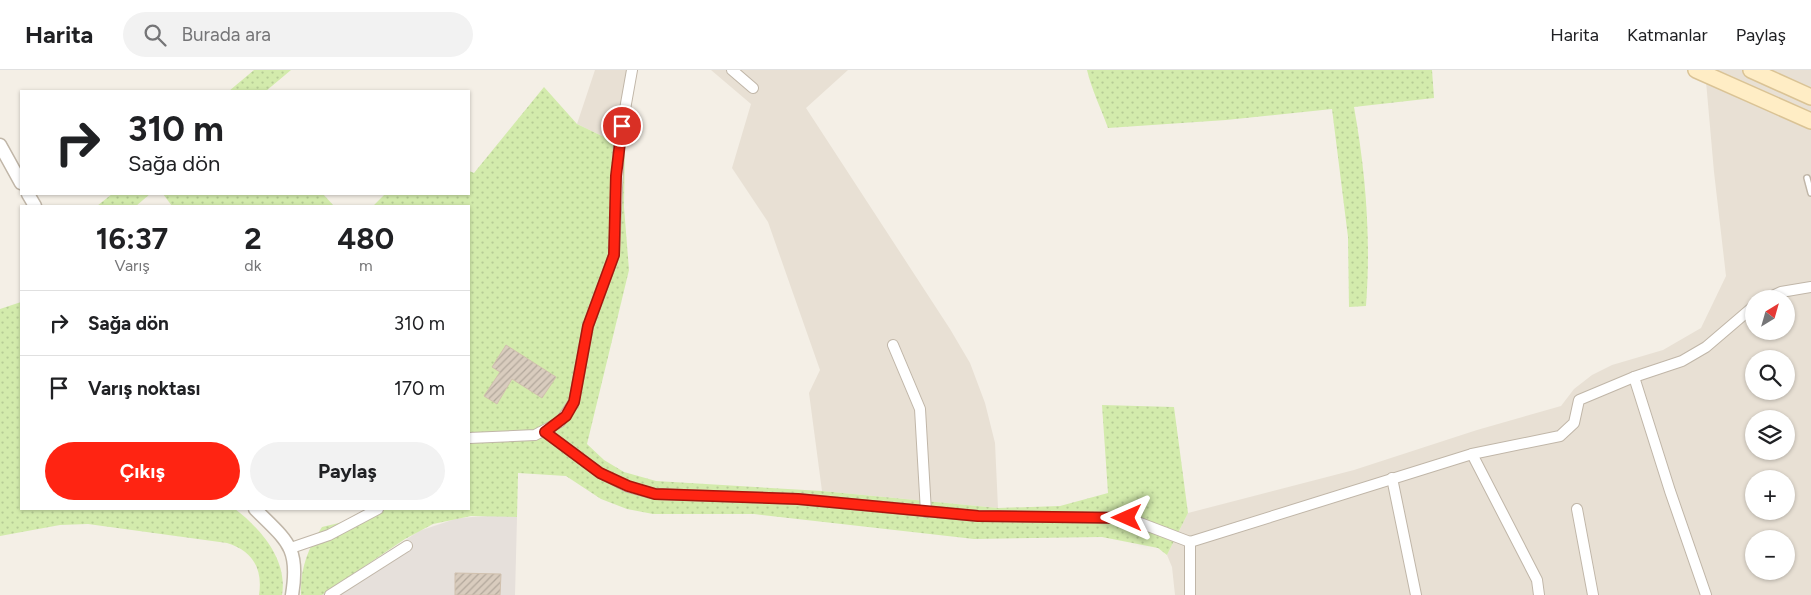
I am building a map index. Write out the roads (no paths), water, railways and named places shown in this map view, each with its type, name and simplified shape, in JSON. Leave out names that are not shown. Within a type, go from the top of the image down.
[{"type":"main road","points":[[1696,70],[1811,121]]},
{"type":"main road","points":[[1751,70],[1811,97]]},
{"type":"street","points":[[470,438],[526,437],[545,432],[566,416],[574,402],[588,326],[614,255],[619,143],[632,70]]},
{"type":"street","points":[[732,70],[753,88]]},
{"type":"street","points":[[0,144],[20,180]]},
{"type":"street","points":[[1793,290],[1811,287]]},
{"type":"street","points":[[545,432],[600,473],[649,493],[682,497],[798,499],[926,512],[1017,518],[1127,518],[1190,542],[1472,454],[1560,436],[1574,423],[1579,400],[1634,377],[1671,366],[1693,356],[1745,313]]},
{"type":"street","points":[[893,345],[920,409],[926,512]]},
{"type":"street","points":[[1634,377],[1670,491],[1706,595]]},
{"type":"street","points":[[1472,454],[1537,580],[1539,595]]},
{"type":"street","points":[[1392,478],[1416,595]]},
{"type":"street","points":[[1577,509],[1593,595]]},
{"type":"street","points":[[256,510],[286,540],[291,548],[296,572],[292,595]]},
{"type":"street","points":[[291,548],[341,529],[376,510]]},
{"type":"street","points":[[1190,542],[1190,595]]},
{"type":"street","points":[[330,595],[407,546]]},
{"type":"lane","points":[[1807,178],[1811,193]]}]
